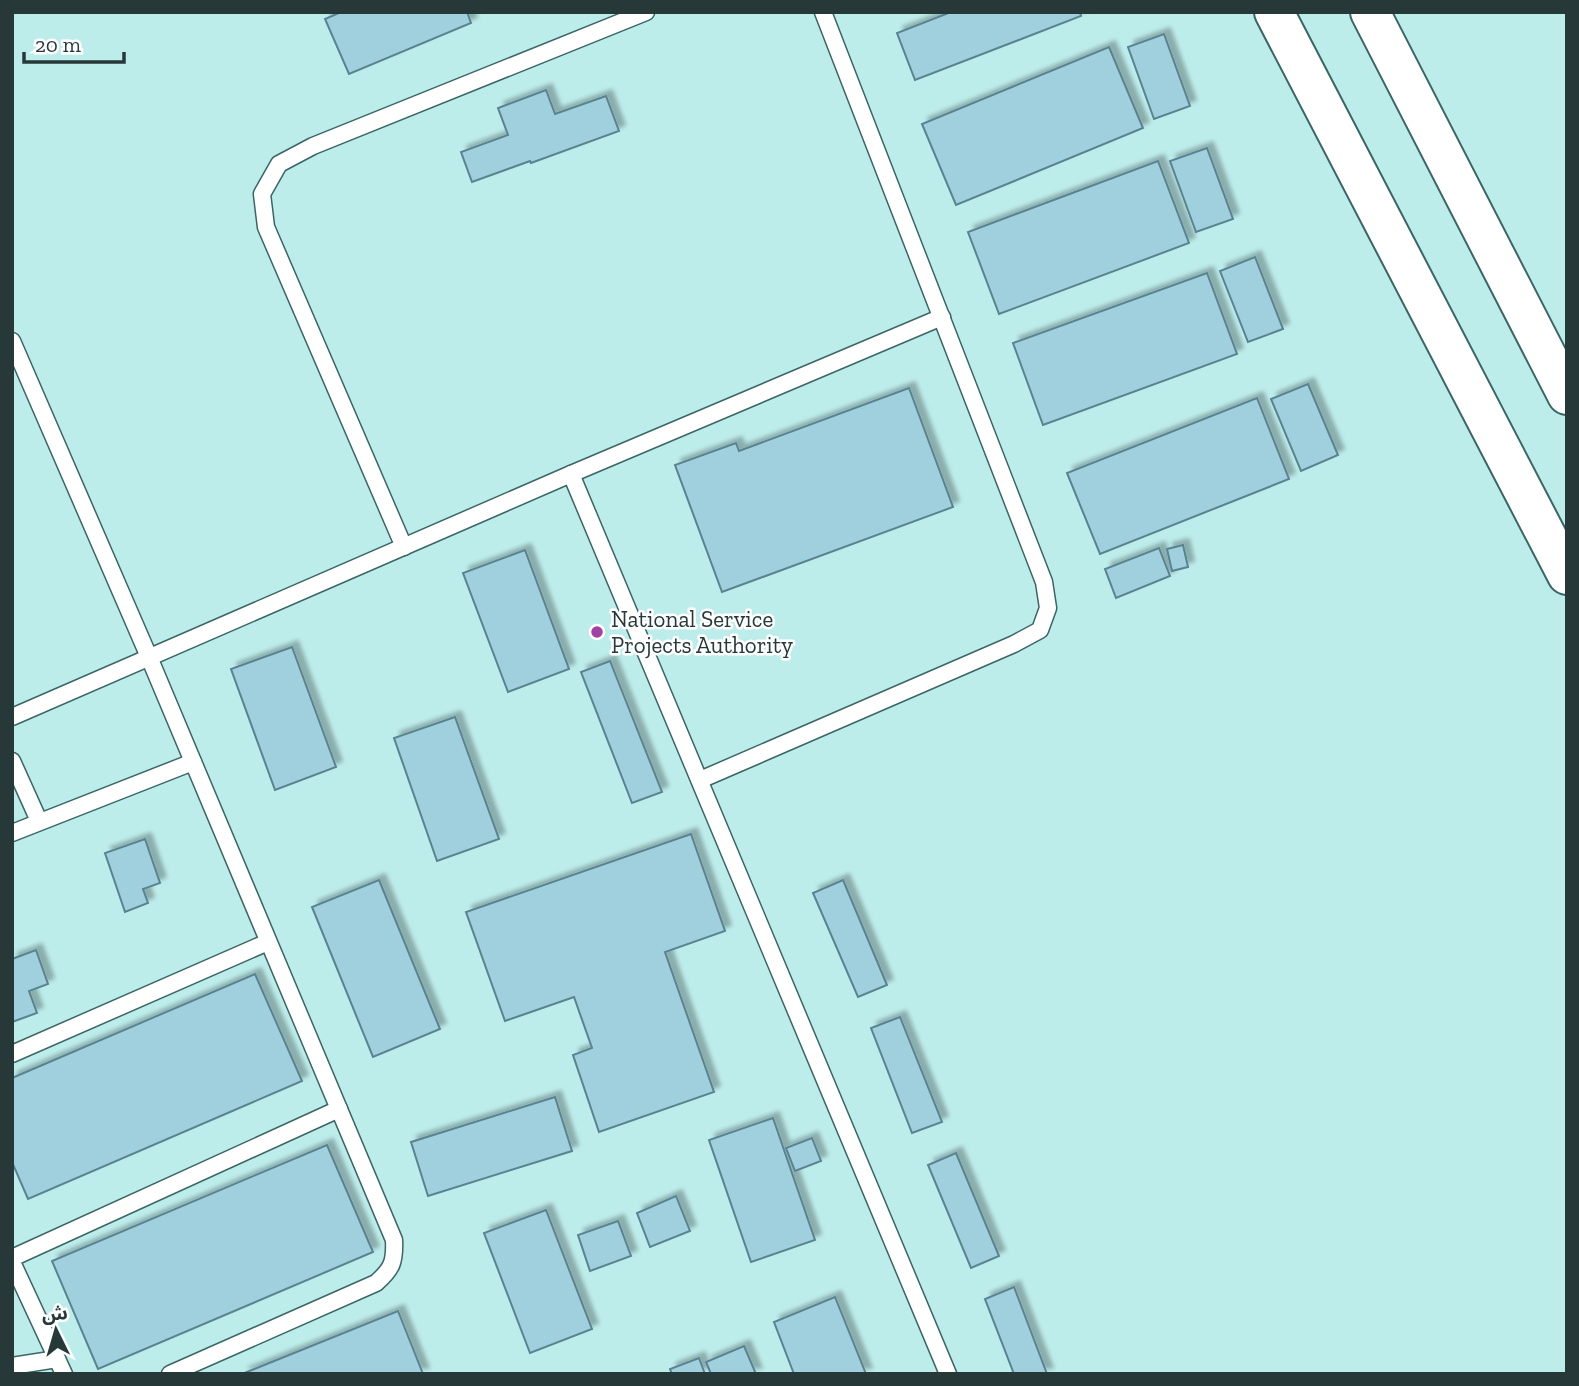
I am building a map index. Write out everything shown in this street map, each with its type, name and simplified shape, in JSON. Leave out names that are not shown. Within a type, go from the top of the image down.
[{"type":"street","points":[[1274,12],[1567,575]]},
{"type":"street","points":[[1370,12],[1567,395]]},
{"type":"lane","points":[[404,547],[266,227],[262,194],[279,164],[313,146],[646,12]]},
{"type":"lane","points":[[700,780],[1014,644],[1040,630],[1048,608],[1044,582],[823,12]]},
{"type":"lane","points":[[12,717],[571,474],[942,317]]},
{"type":"lane","points":[[12,341],[149,657],[394,1240],[395,1257],[389,1272],[376,1283],[170,1374]]},
{"type":"lane","points":[[571,474],[948,1374]]},
{"type":"lane","points":[[12,761],[39,821]]},
{"type":"lane","points":[[12,833],[193,761]]},
{"type":"lane","points":[[12,1054],[268,942]]},
{"type":"lane","points":[[64,1374],[12,1260],[339,1109]]},
{"type":"lane","points":[[12,1366],[57,1359]]},
{"type":"building","points":[[341,12],[467,12],[471,23],[349,74],[325,19]]},
{"type":"building","points":[[951,12],[1080,12],[1081,16],[915,80],[897,33]]},
{"type":"building","points":[[1164,34],[1190,106],[1154,119],[1128,47]]},
{"type":"building","points":[[1109,47],[1143,128],[956,205],[922,124]]},
{"type":"building","points":[[546,90],[555,114],[606,96],[619,131],[472,182],[461,152],[508,135],[498,108]]},
{"type":"building","points":[[1207,148],[1233,219],[1196,232],[1170,161]]},
{"type":"building","points":[[1158,161],[1189,243],[999,314],[968,232]]},
{"type":"building","points":[[1255,257],[1283,329],[1248,342],[1220,271]]},
{"type":"building","points":[[1207,273],[1237,354],[1043,425],[1013,343]]},
{"type":"building","points":[[1308,384],[1338,455],[1301,471],[1271,399]]},
{"type":"building","points":[[909,388],[953,507],[722,592],[675,465],[736,443],[739,451]]},
{"type":"building","points":[[1257,398],[1289,479],[1100,554],[1067,473]]},
{"type":"building","points":[[1183,545],[1188,567],[1172,571],[1167,549]]},
{"type":"building","points":[[1159,548],[1170,576],[1116,598],[1105,569]]},
{"type":"building","points":[[525,550],[569,669],[508,692],[463,573]]},
{"type":"building","points":[[292,647],[336,767],[275,790],[231,669]]},
{"type":"building","points":[[610,661],[662,792],[632,803],[581,672]]},
{"type":"building","points":[[455,717],[499,839],[437,861],[394,738]]},
{"type":"building","points":[[691,834],[725,931],[665,952],[714,1092],[599,1132],[573,1055],[592,1048],[574,997],[505,1021],[466,912]]},
{"type":"building","points":[[145,839],[160,883],[143,889],[148,903],[125,912],[105,853]]},
{"type":"building","points":[[379,880],[440,1029],[373,1057],[312,907]]},
{"type":"building","points":[[843,880],[887,985],[858,997],[813,893]]},
{"type":"building","points":[[36,950],[48,984],[29,991],[37,1013],[12,1022],[12,959]]},
{"type":"building","points":[[255,974],[302,1081],[28,1199],[12,1162],[12,1078]]},
{"type":"building","points":[[900,1017],[942,1122],[912,1133],[871,1028]]},
{"type":"building","points":[[555,1097],[572,1151],[428,1196],[411,1142]]},
{"type":"building","points":[[773,1118],[815,1240],[751,1262],[709,1140]]},
{"type":"building","points":[[812,1138],[821,1161],[795,1171],[786,1148]]},
{"type":"building","points":[[327,1145],[373,1252],[98,1369],[52,1261]]},
{"type":"building","points":[[956,1153],[999,1256],[971,1268],[928,1165]]},
{"type":"building","points":[[676,1196],[690,1231],[650,1247],[637,1213]]},
{"type":"building","points":[[546,1210],[592,1329],[530,1353],[484,1233]]},
{"type":"building","points":[[618,1221],[631,1256],[590,1271],[578,1235]]},
{"type":"building","points":[[1014,1287],[1047,1374],[1014,1374],[985,1299]]},
{"type":"building","points":[[835,1297],[866,1374],[794,1374],[774,1322]]},
{"type":"building","points":[[398,1311],[423,1374],[242,1374]]},
{"type":"building","points":[[744,1346],[756,1374],[711,1374],[706,1362]]},
{"type":"building","points":[[699,1358],[705,1374],[672,1374],[670,1369]]},
{"type":"place","name":"National Service Projects Authority","points":[[597,632]]}]
